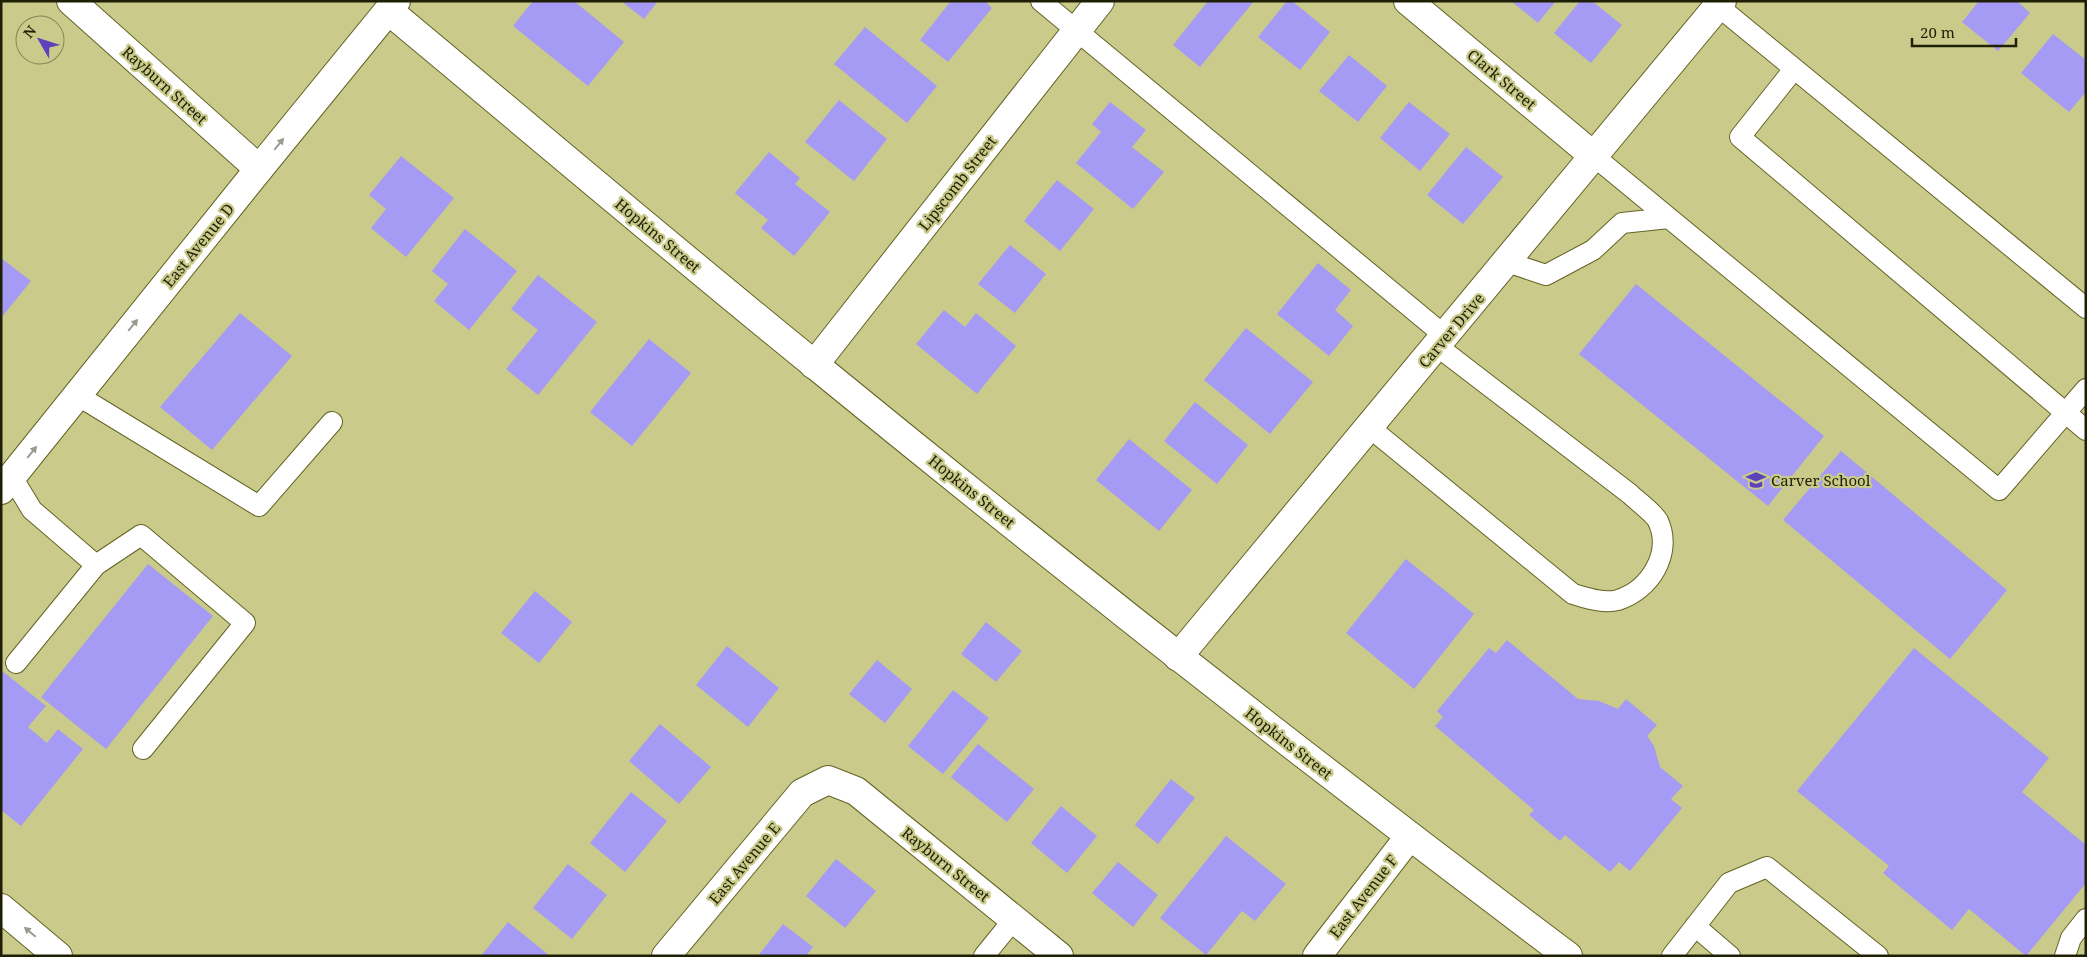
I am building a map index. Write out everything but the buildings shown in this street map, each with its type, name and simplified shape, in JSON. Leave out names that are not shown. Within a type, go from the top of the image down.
[{"type":"street","name":"Rayburn Street","points":[[71,1],[259,168]]},
{"type":"street","name":"Lipscomb Street","points":[[814,365],[1100,1]]},
{"type":"street","name":"Clark Street","points":[[1408,1],[1595,157]]},
{"type":"street","name":"Carver Drive","points":[[1178,657],[1508,262],[1720,4]]},
{"type":"street","name":"East Avenue D","points":[[5,478],[77,395],[259,168],[393,6]]},
{"type":"street","name":"Hopkins Street","points":[[393,6],[814,365],[1178,657],[1409,837],[1568,956]]},
{"type":"street","name":"Rayburn Street","points":[[828,780],[856,791],[1059,956]]},
{"type":"street","name":"East Avenue E","points":[[666,956],[802,793],[828,780]]},
{"type":"street","name":"East Avenue F","points":[[1318,956],[1409,837]]},
{"type":"street","points":[[1,908],[58,956]]},
{"type":"lane","points":[[1041,1],[1078,30],[1441,341],[1630,494],[1657,520],[1663,544],[1658,568],[1638,591],[1617,600],[1595,600],[1573,594],[1369,427]]},
{"type":"lane","points":[[1720,4],[1794,68],[2086,308]]},
{"type":"lane","points":[[1794,68],[1740,137],[2086,430]]},
{"type":"lane","points":[[1595,157],[1999,490],[2086,389]]},
{"type":"lane","points":[[1508,262],[1546,275],[1593,250],[1622,223],[1669,218]]},
{"type":"lane","points":[[77,395],[259,506],[332,422]]},
{"type":"lane","points":[[5,478],[32,510],[96,565]]},
{"type":"lane","points":[[16,663],[96,565],[141,535],[245,623],[143,749]]},
{"type":"lane","points":[[1672,956],[1729,883],[1767,867],[1878,956]]},
{"type":"lane","points":[[984,956],[1014,919]]},
{"type":"lane","points":[[2065,956],[2071,938],[2086,919]]},
{"type":"lane","points":[[1695,926],[1730,956]]},
{"type":"place","name":"Carver School","points":[[1756,480]]}]
